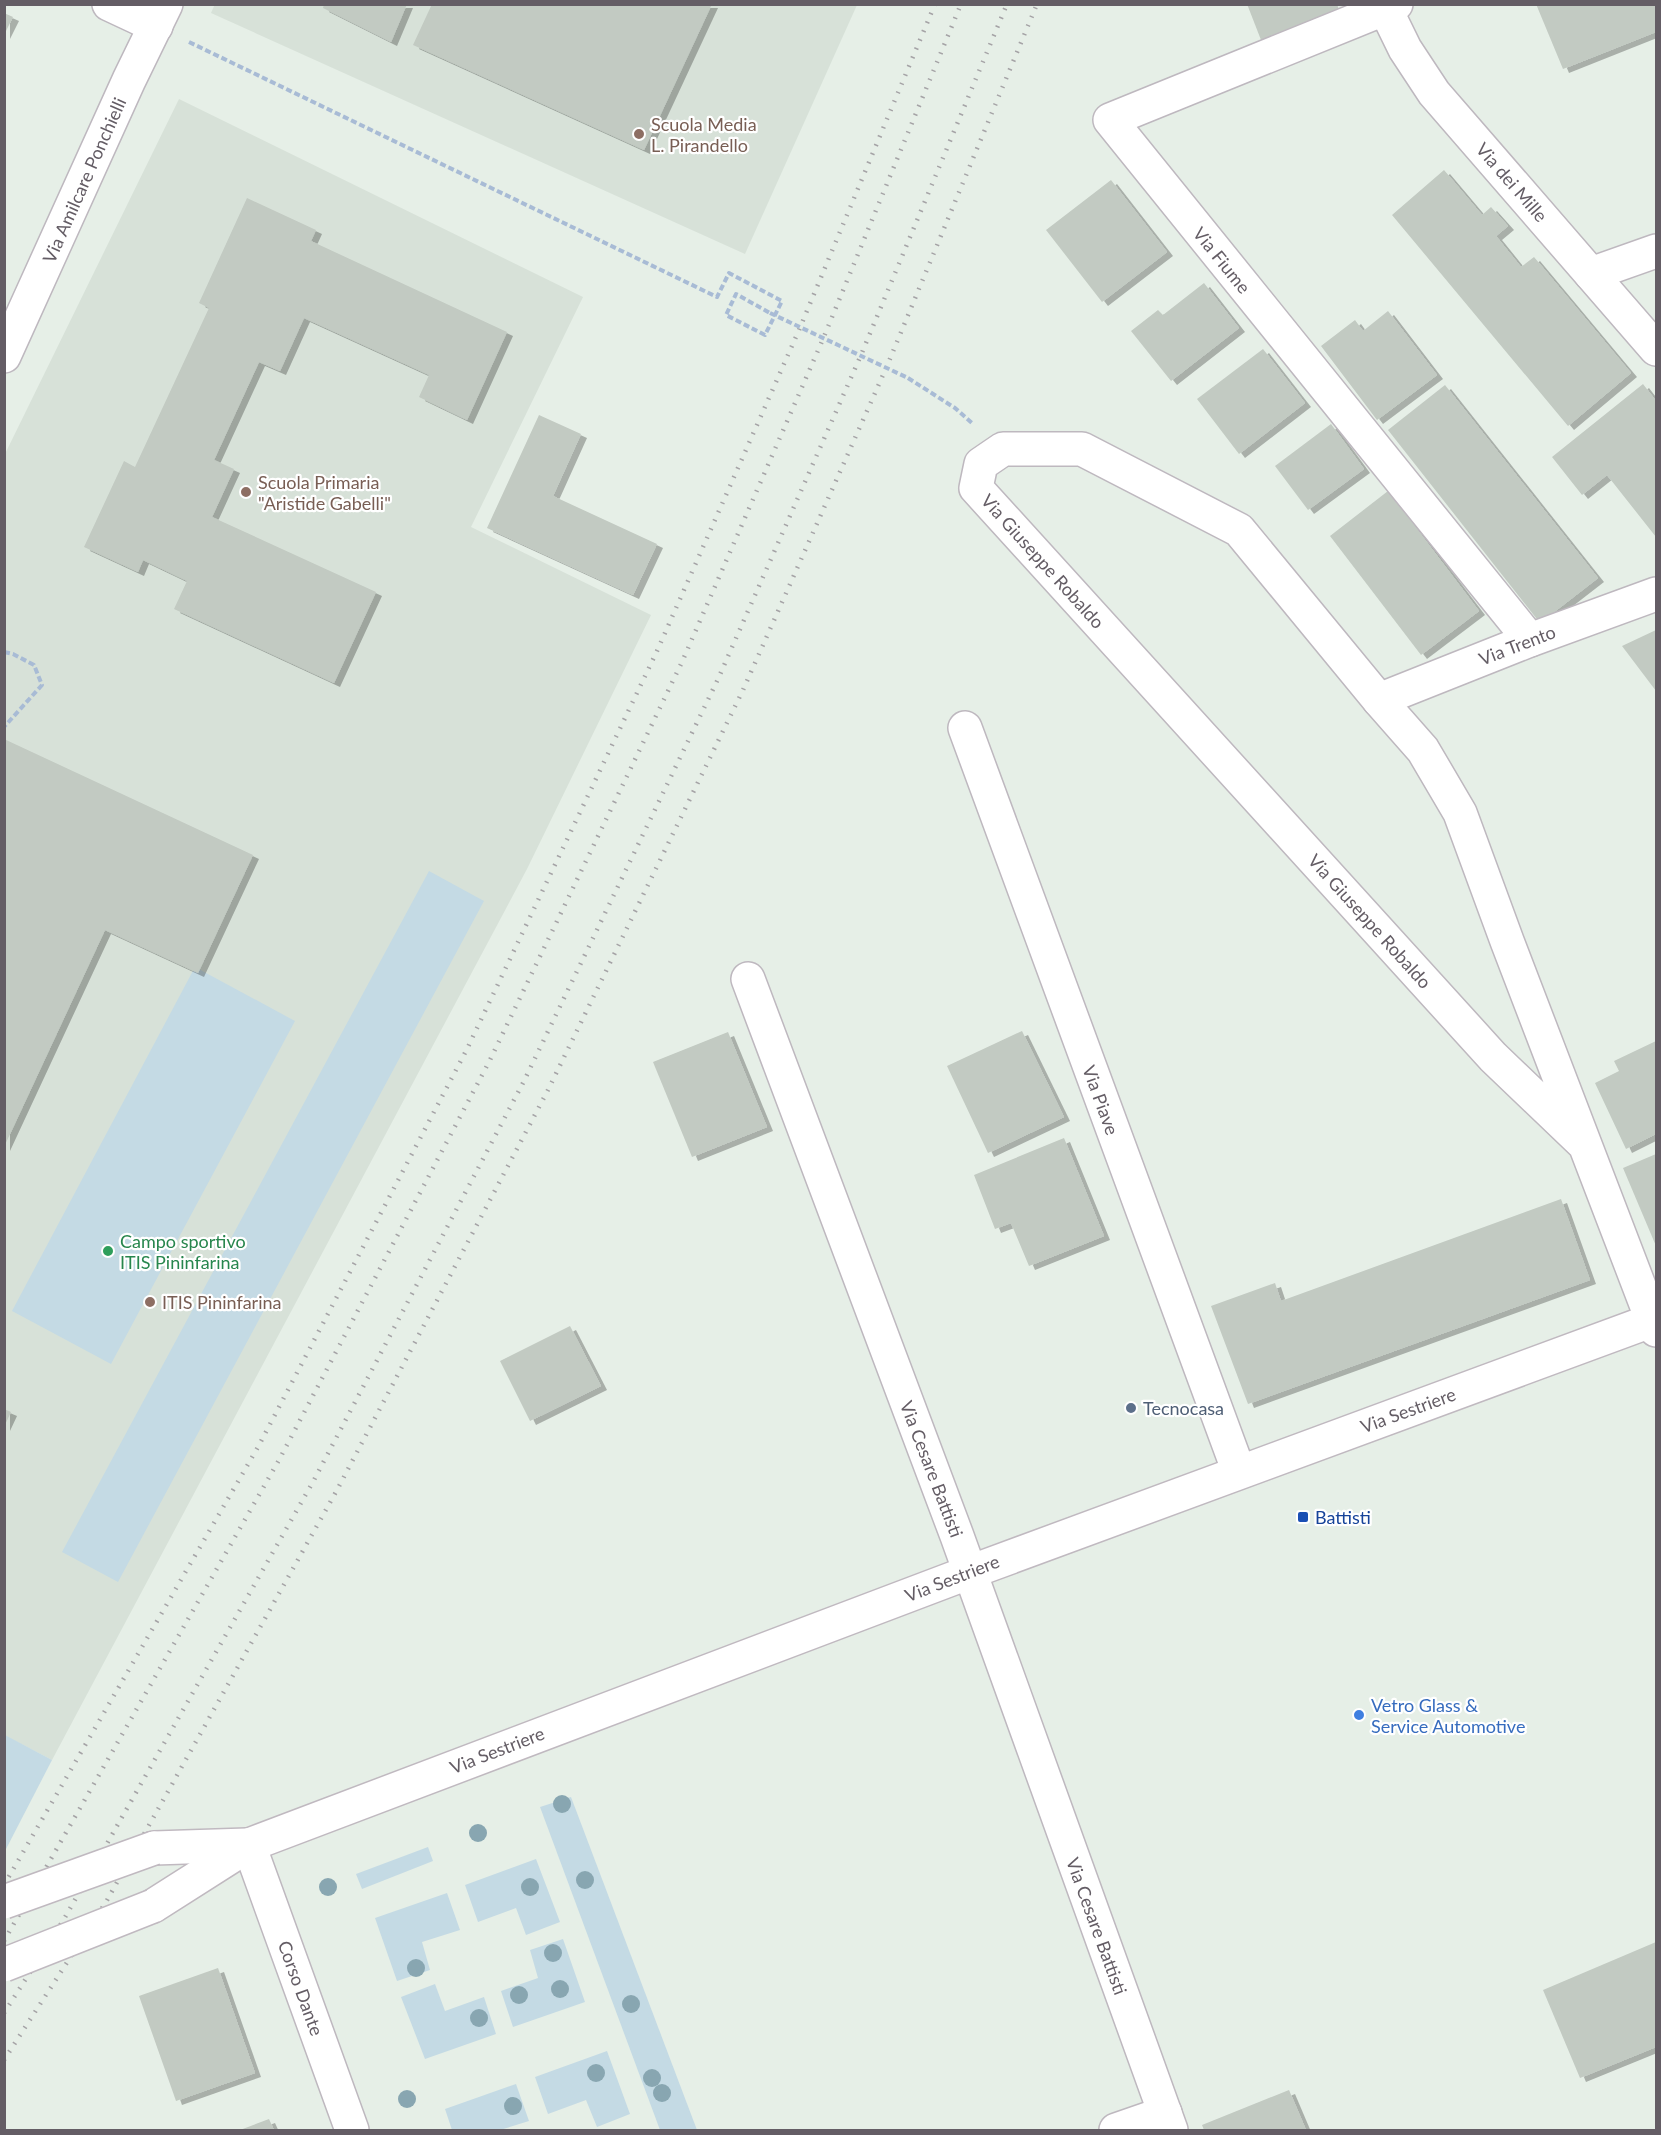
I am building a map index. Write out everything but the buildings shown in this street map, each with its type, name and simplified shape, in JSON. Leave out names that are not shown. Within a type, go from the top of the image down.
[{"type":"street","points":[[110,4],[161,15]]},
{"type":"street","name":"Via dei Mille","points":[[1388,6],[1405,49],[1434,93],[1656,349]]},
{"type":"street","name":"Via Fiume","points":[[1388,6],[1110,120],[1530,640]]},
{"type":"street","name":"Via Amilcare Ponchielli","points":[[4,356],[129,80],[161,15]]},
{"type":"street","points":[[1591,274],[1656,251]]},
{"type":"street","name":"Via Giuseppe Robaldo","points":[[1584,1144],[1493,1058],[976,488],[981,464],[1003,449],[1082,449],[1239,530],[1423,750],[1460,813],[1584,1144],[1655,1323]]},
{"type":"street","name":"Via Trento","points":[[1379,700],[1530,640],[1656,594]]},
{"type":"street","name":"Via Piave","points":[[965,728],[1239,1472]]},
{"type":"street","name":"Via Cesare Battisti","points":[[748,979],[970,1572],[1168,2122]]},
{"type":"street","name":"Via Sestriere","points":[[4,1965],[153,1906],[249,1845],[1239,1472],[1655,1323]]},
{"type":"street","name":"Via Sestriere","points":[[4,1902],[154,1848],[249,1845]]},
{"type":"street","name":"Corso Dante","points":[[249,1845],[352,2130]]},
{"type":"street","points":[[1116,2130],[1168,2122]]},
{"type":"path","points":[[161,15],[717,297],[729,273],[782,301],[765,335],[726,315],[736,294],[770,313],[908,378],[955,408]]},
{"type":"path","points":[[4,652],[34,665],[42,685],[4,727]]},
{"type":"shaded area","name":"Scuola Media L. Pirandello","points":[[215,4],[857,5],[745,254],[211,13]]},
{"type":"shaded area","points":[[179,99],[583,297],[471,527],[651,615],[527,869],[52,1760],[4,1735],[4,456]]},
{"type":"shaded area","points":[[429,871],[484,901],[118,1582],[62,1552]]},
{"type":"shaded area","points":[[195,967],[295,1021],[111,1364],[12,1311]]},
{"type":"shaded area","points":[[5,1735],[52,1760],[5,1851]]},
{"type":"shaded area","points":[[571,1797],[697,2130],[660,2130],[540,1807]]},
{"type":"shaded area","points":[[428,1847],[433,1861],[362,1889],[356,1874]]},
{"type":"shaded area","points":[[536,1859],[560,1922],[526,1935],[516,1908],[478,1922],[465,1885]]},
{"type":"shaded area","points":[[447,1893],[460,1930],[422,1942],[430,1970],[397,1981],[375,1918]]},
{"type":"shaded area","points":[[563,1939],[585,2002],[513,2027],[501,1991],[538,1978],[530,1950]]},
{"type":"shaded area","points":[[435,1984],[445,2011],[484,1997],[496,2034],[425,2059],[401,1997]]},
{"type":"shaded area","points":[[607,2051],[630,2114],[597,2127],[586,2100],[548,2114],[535,2077]]},
{"type":"shaded area","points":[[516,2084],[529,2121],[500,2130],[452,2130],[445,2109]]},
{"type":"railway","points":[[4,1885],[258,1447],[467,1049],[657,651],[799,330],[935,4]]},
{"type":"railway","points":[[4,1941],[279,1460],[490,1060],[682,662],[823,339],[961,4]]},
{"type":"railway","points":[[4,2013],[64,1919],[314,1480],[524,1081],[718,679],[861,355],[1007,4]]},
{"type":"railway","points":[[4,2060],[106,1902],[337,1490],[548,1090],[743,690],[887,366],[1037,4]]},
{"type":"place","name":"Scuola Media L. Pirandello","points":[[639,134]]},
{"type":"place","name":"Scuola Primaria \"Aristide Gabelli\"","points":[[246,492]]},
{"type":"place","name":"Campo sportivo ITIS Pininfarina","points":[[108,1251]]},
{"type":"place","name":"ITIS Pininfarina","points":[[150,1302]]},
{"type":"place","name":"Tecnocasa","points":[[1131,1408]]},
{"type":"place","name":"Battisti","points":[[1303,1517]]},
{"type":"place","name":"Vetro Glass & Service Automotive","points":[[1359,1715]]}]
